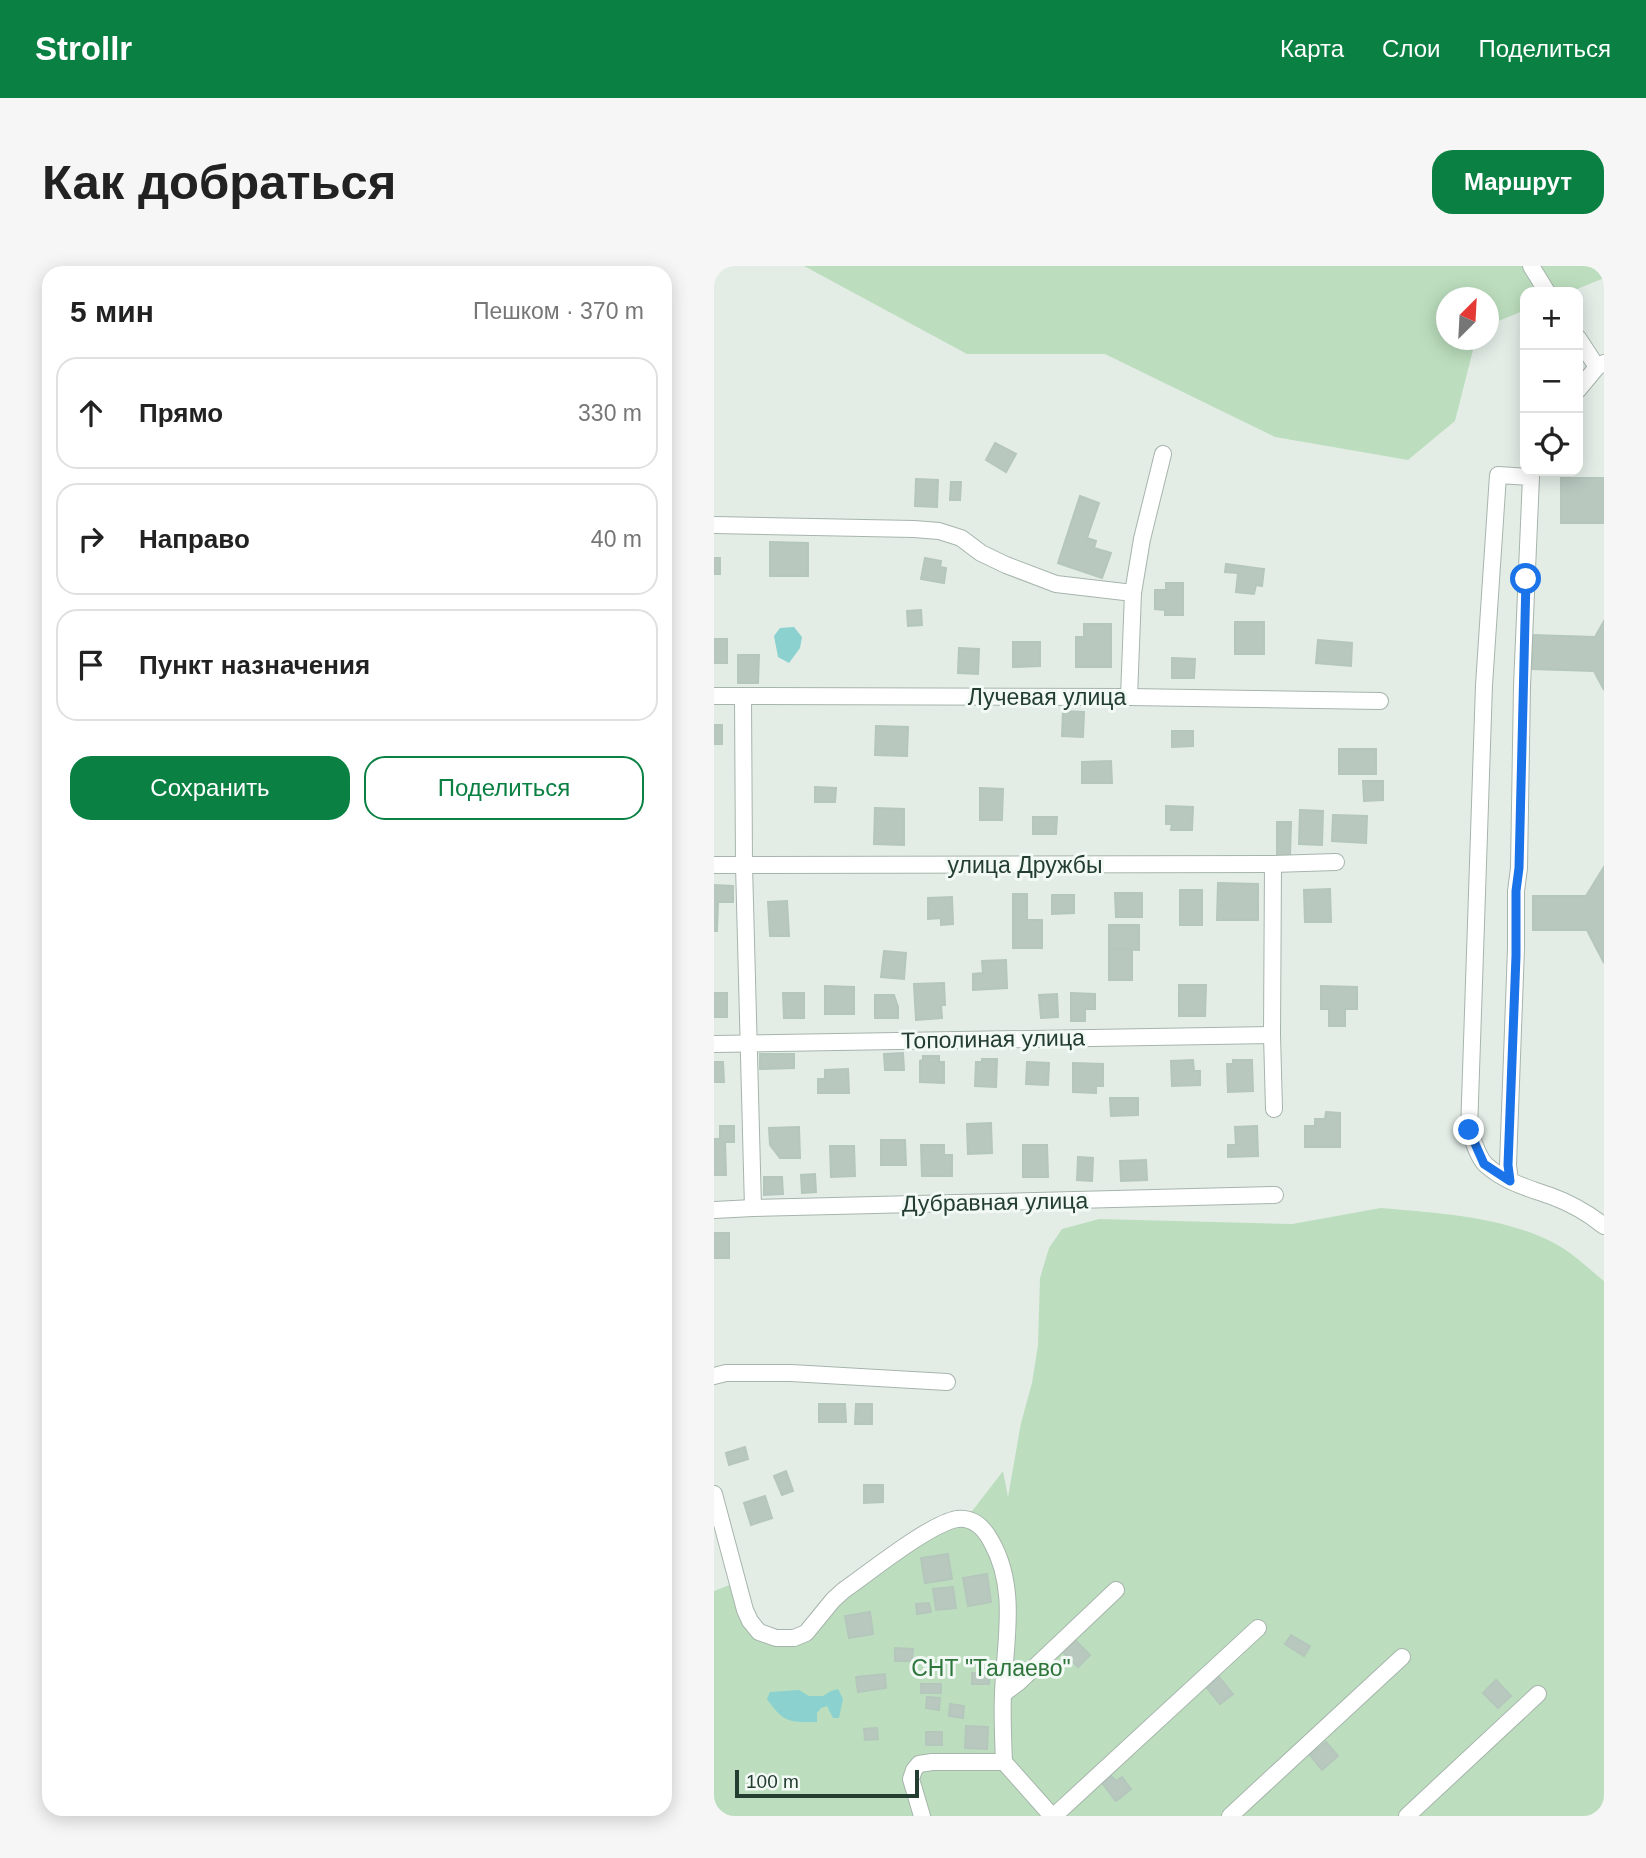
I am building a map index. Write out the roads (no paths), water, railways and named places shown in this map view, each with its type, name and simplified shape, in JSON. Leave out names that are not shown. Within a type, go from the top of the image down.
[{"type":"street","points":[[1531,266],[1544,287]]},
{"type":"street","points":[[1583,344],[1601,365],[1583,385]]},
{"type":"street","points":[[1129,697],[1133,593],[1142,539],[1163,454]]},
{"type":"street","points":[[1520,474],[1498,475],[1484,685],[1469,1130],[1484,1164],[1517,1185],[1554,1197],[1590,1214],[1604,1226]]},
{"type":"street","points":[[1510,1181],[1508,1165],[1516,891],[1519,868],[1522,686],[1533,476]]},
{"type":"street","points":[[714,525],[939,531],[961,538],[981,553],[1006,565],[1056,584],[1133,593]]},
{"type":"street","name":"Лучевая улица","points":[[714,696],[1129,697],[1380,701]]},
{"type":"street","points":[[743,697],[744,865],[753,1208]]},
{"type":"street","name":"улица Дружбы","points":[[714,865],[1336,862]]},
{"type":"street","points":[[1273,864],[1273,1109]]},
{"type":"street","name":"Тополиная улица","points":[[714,1044],[1272,1035]]},
{"type":"street","name":"Дубравная улица","points":[[714,1210],[1275,1195]]},
{"type":"street","points":[[714,1376],[726,1373],[791,1373],[947,1382]]},
{"type":"street","points":[[714,1494],[745,1610],[759,1632],[776,1638],[794,1638],[806,1633],[833,1600],[926,1533],[956,1519],[966,1519],[984,1529],[996,1551],[1007,1582],[1003,1694],[1004,1762],[1053,1816],[1258,1629]]},
{"type":"street","points":[[1003,1694],[1116,1590]]},
{"type":"street","points":[[1230,1816],[1402,1657]]},
{"type":"street","points":[[1407,1816],[1538,1694]]},
{"type":"street","points":[[922,1816],[911,1779],[919,1764],[1004,1762]]},
{"type":"water","points":[[794,627],[802,637],[800,648],[789,663],[778,657],[774,636],[780,628]]},
{"type":"water","points":[[838,1689],[843,1699],[839,1718],[833,1718],[827,1706],[817,1713],[817,1722],[788,1720],[778,1713],[767,1699],[770,1692],[799,1690],[809,1696],[823,1696]]},
{"type":"park label","name":"СНТ \"Талаево\"","points":[[991,1668]]}]
